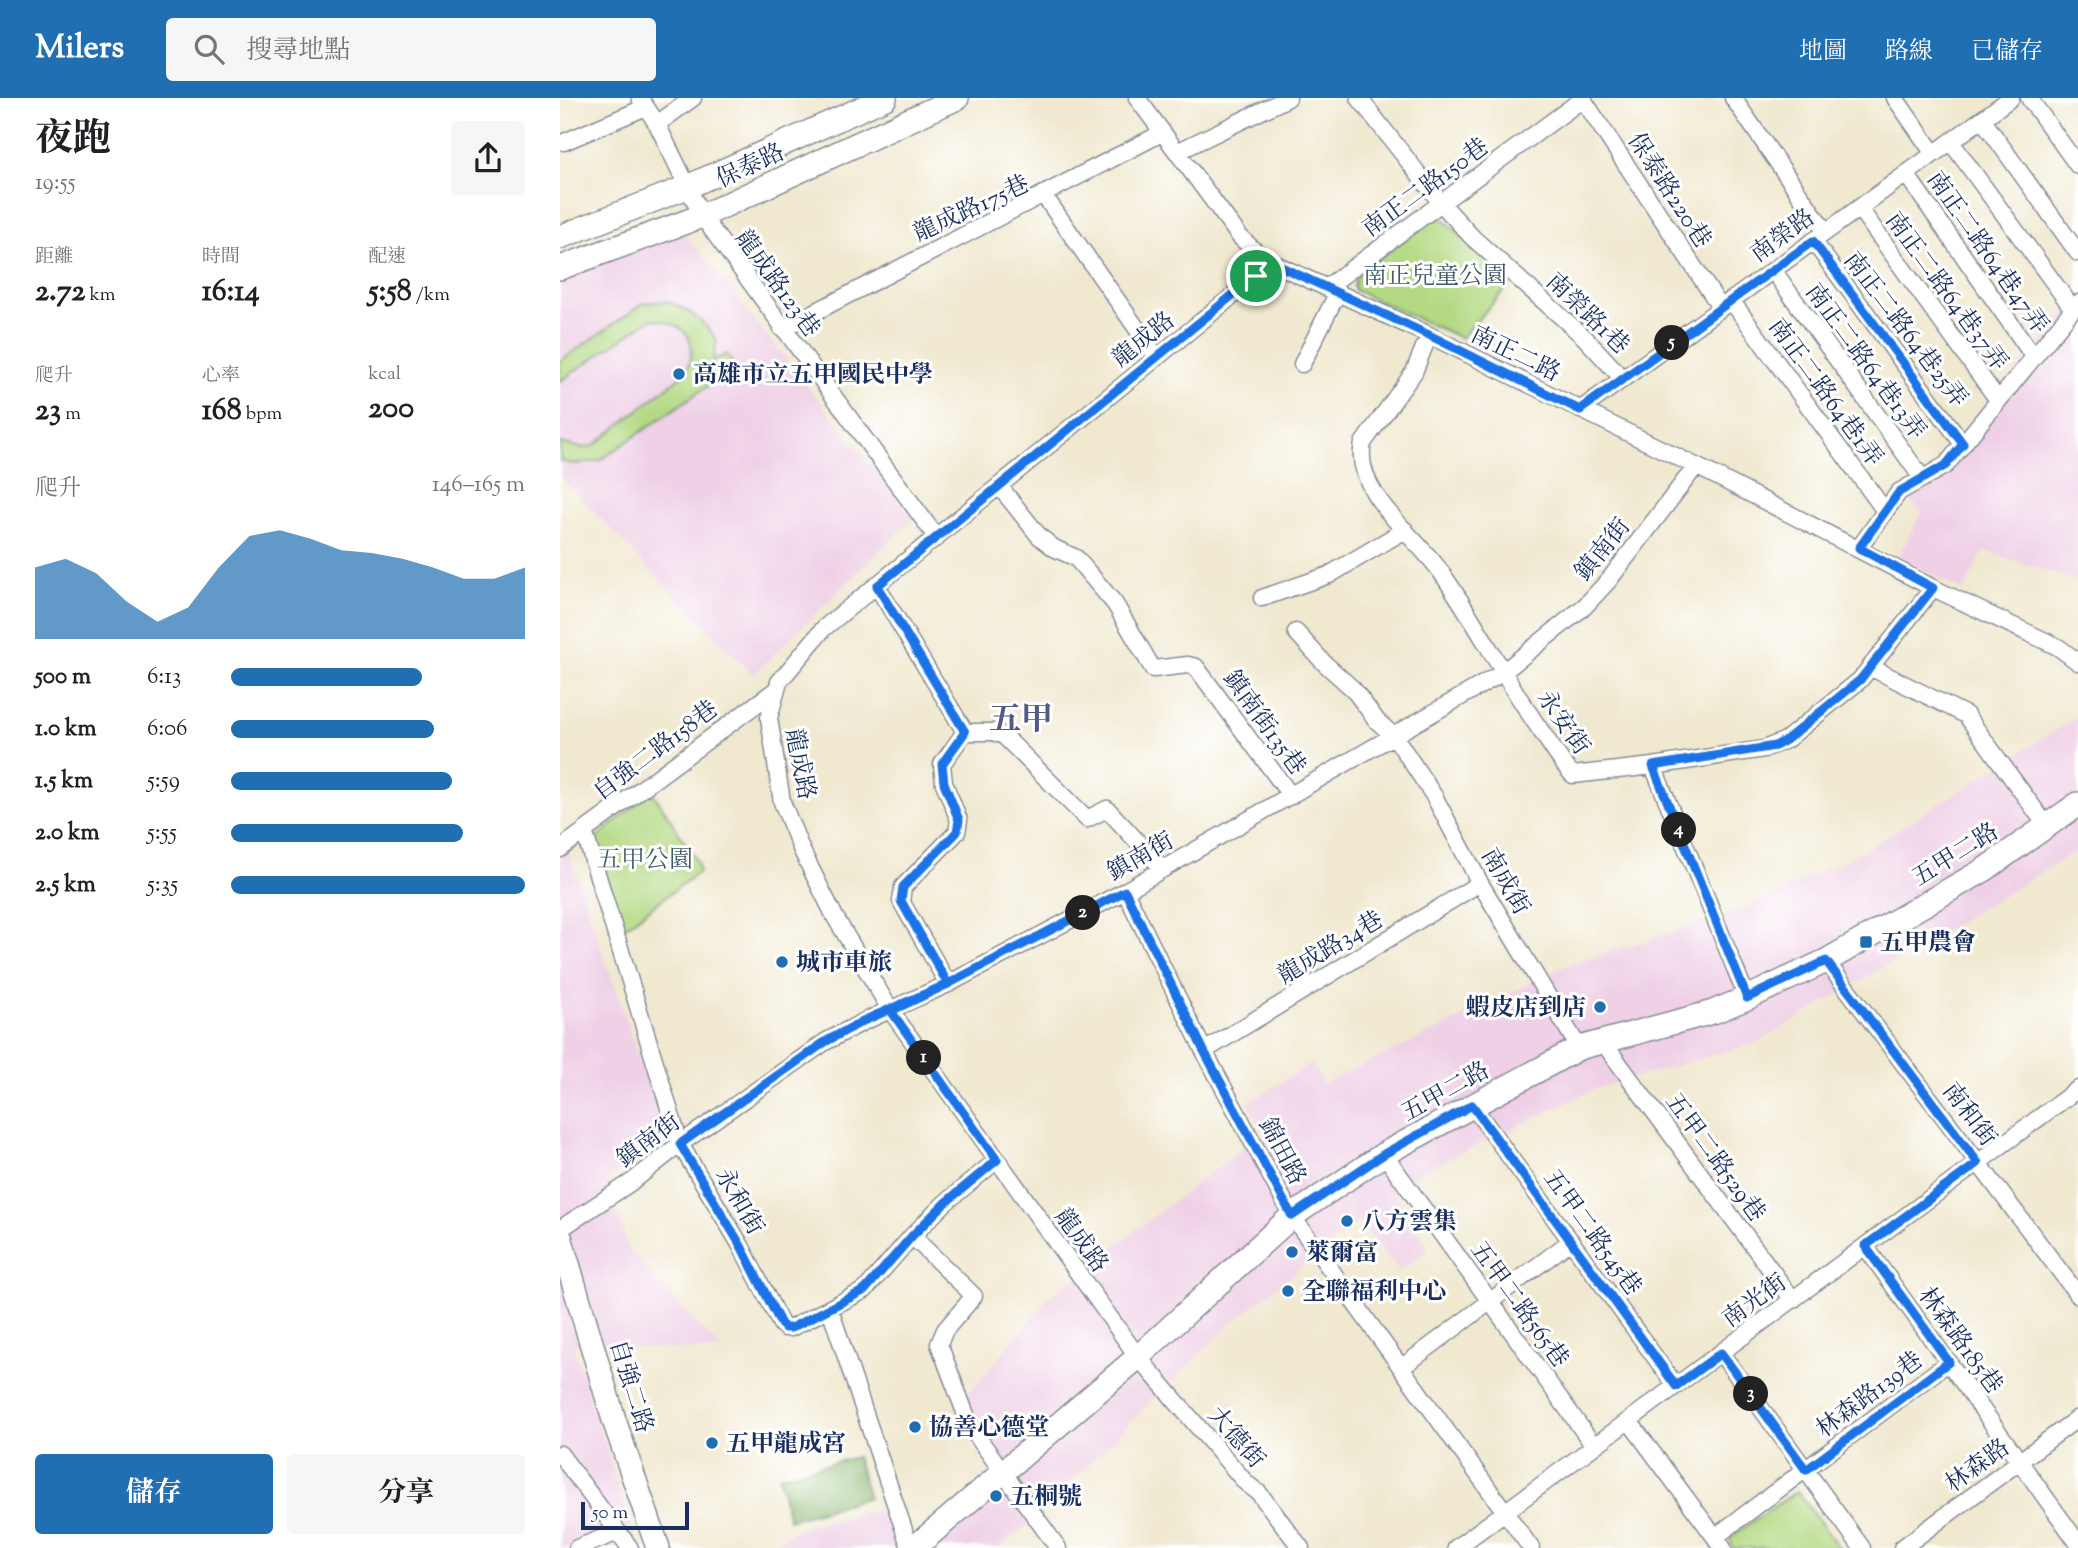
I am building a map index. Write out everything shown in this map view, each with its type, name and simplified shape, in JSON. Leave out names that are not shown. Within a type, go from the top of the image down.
[{"type":"main road","name":"保泰路","points":[[560,237],[687,187],[885,98]]},
{"type":"main road","name":"保泰路","points":[[560,268],[702,216],[957,98]]},
{"type":"main road","name":"五甲二路","points":[[912,1548],[1138,1357],[1292,1216],[1384,1154],[1579,1048],[1713,1012],[1826,961],[1984,870],[2078,804]]},
{"type":"main road","name":"自強二路","points":[[560,1237],[614,1420],[658,1548]]},
{"type":"street","points":[[657,124],[693,98]]},
{"type":"street","name":"南正二路","points":[[1137,98],[1240,237],[1256,253],[1696,466],[1933,588],[2058,647],[2078,663]]},
{"type":"street","points":[[1177,152],[1288,98]]},
{"type":"street","name":"南榮路1巷","points":[[1359,98],[1441,203],[1473,238],[1585,338],[1623,379]]},
{"type":"street","name":"南正二路150巷","points":[[1332,290],[1441,203],[1583,98]]},
{"type":"street","name":"保泰路220巷","points":[[1583,98],[1726,304]]},
{"type":"street","name":"南正二路64巷25弄","points":[[1733,98],[1819,236],[1963,444]]},
{"type":"street","points":[[1895,98],[1934,154]]},
{"type":"street","name":"南榮路","points":[[1580,410],[2011,98]]},
{"type":"street","points":[[2029,98],[2078,166]]},
{"type":"street","points":[[564,142],[643,102]]},
{"type":"street","name":"龍成路123巷","points":[[643,102],[657,124],[702,216],[937,538]]},
{"type":"street","points":[[1982,119],[2078,253]]},
{"type":"street","points":[[1043,194],[1162,133]]},
{"type":"street","points":[[1859,548],[1899,492],[1946,465],[2076,306],[1951,142]]},
{"type":"street","name":"南正二路64巷47弄","points":[[1906,174],[2034,357]]},
{"type":"street","name":"龍成路175巷","points":[[782,329],[1043,194],[1156,356]]},
{"type":"street","name":"南正二路64巷37弄","points":[[1859,208],[1998,400]]},
{"type":"street","name":"龍成路","points":[[1138,1357],[891,1011],[835,917],[802,851],[782,802],[769,718],[779,682],[824,628],[1273,263]]},
{"type":"street","name":"南正二路64巷13弄","points":[[1773,270],[1922,478]]},
{"type":"street","points":[[1302,364],[1332,290]]},
{"type":"street","name":"南正二路64巷1弄","points":[[1726,304],[1885,511]]},
{"type":"street","name":"永安街","points":[[1429,335],[1414,372],[1363,443],[1360,457],[1363,473],[1373,491],[1441,572],[1502,673],[1573,775],[1653,766],[1775,746],[1829,706],[1872,668],[1933,588]]},
{"type":"street","name":"鎮南街","points":[[560,1230],[633,1181],[680,1144],[825,1042],[863,1021],[948,984],[1125,891],[1502,673],[1585,606],[1609,580],[1696,466]]},
{"type":"street","name":"鎮南街135巷","points":[[1000,486],[1039,537],[1054,548],[1076,558],[1115,604],[1153,669],[1188,665],[1196,667],[1291,796]]},
{"type":"street","points":[[1262,598],[1329,575],[1405,530]]},
{"type":"street","points":[[877,586],[965,732]]},
{"type":"street","name":"南成街","points":[[1296,632],[1324,663],[1353,689],[1377,721],[1395,737],[1434,796],[1480,883],[1579,1048]]},
{"type":"street","points":[[1872,668],[1966,715],[2046,825]]},
{"type":"street","name":"自強二路158巷","points":[[560,849],[777,689]]},
{"type":"street","points":[[965,732],[993,732],[1004,736],[1087,819],[1107,809],[1163,869]]},
{"type":"street","points":[[948,984],[901,901],[903,887],[957,832],[959,820],[944,783],[942,764],[965,732]]},
{"type":"street","points":[[1653,766],[1747,998]]},
{"type":"street","name":"永和街","points":[[584,831],[680,1144],[741,1246],[785,1328],[791,1328],[865,1290],[945,1203],[997,1160]]},
{"type":"street","name":"龍成路34巷","points":[[1204,1051],[1480,883]]},
{"type":"street","name":"錦田路","points":[[1125,891],[1204,1051],[1292,1216],[1531,1548]]},
{"type":"street","name":"南和街","points":[[1826,961],[2078,1295]]},
{"type":"street","name":"五甲二路529巷","points":[[1603,1042],[1793,1300]]},
{"type":"street","name":"南光街","points":[[1457,1548],[2078,1089]]},
{"type":"street","name":"五甲二路545巷","points":[[1472,1105],[1676,1386]]},
{"type":"street","name":"五甲二路565巷","points":[[1384,1154],[1594,1446]]},
{"type":"street","points":[[912,1236],[974,1296],[945,1330],[939,1344],[966,1419],[1058,1548]]},
{"type":"street","points":[[1401,1368],[1571,1241]]},
{"type":"street","name":"林森路185巷","points":[[1865,1246],[2078,1543]]},
{"type":"street","points":[[830,1309],[912,1548]]},
{"type":"street","points":[[1721,1353],[1862,1548]]},
{"type":"street","name":"大德街","points":[[1138,1357],[1245,1483],[1259,1493],[1301,1548]]},
{"type":"street","name":"林森路139巷","points":[[1719,1543],[1806,1470],[1949,1362]]},
{"type":"street","name":"林森路","points":[[1902,1548],[2078,1419]]},
{"type":"street","points":[[1629,1421],[1719,1543]]},
{"type":"street","points":[[560,1454],[630,1548]]},
{"type":"street","points":[[577,1548],[618,1532]]},
{"type":"shaded area","name":"高雄市立五甲國民中學","points":[[680,227],[913,518],[753,675],[560,477],[560,272]]},
{"type":"shaded area","points":[[2078,296],[2078,581],[1984,551],[1963,591],[1898,557],[1922,512],[1899,493],[1937,468]]},
{"type":"shaded area","points":[[2078,716],[2078,850],[1759,1042],[1595,1089],[1389,1187],[1429,1249],[1400,1271],[1358,1221],[1225,1329],[1028,1524],[998,1548],[904,1548],[1003,1462],[971,1420],[965,1398],[1051,1295],[1263,1133],[1248,1103],[1311,1064],[1323,1084],[1454,1022],[1557,969],[1742,910],[1864,851]]},
{"type":"shaded area","points":[[565,842],[665,1134],[608,1180],[628,1249],[722,1351],[573,1345],[638,1548],[560,1548],[560,846]]},
{"type":"shaded area","points":[[887,1508],[897,1548],[767,1548],[797,1529]]},
{"type":"green space","name":"南正兒童公園","points":[[1434,216],[1443,219],[1512,282],[1461,338],[1354,290],[1355,278]]},
{"type":"green space","points":[[666,301],[695,316],[707,327],[717,341],[713,360],[727,354],[735,367],[599,461],[573,464],[560,461],[560,443],[583,448],[593,446],[686,372],[692,350],[687,335],[673,324],[651,319],[560,381],[560,361],[644,303]]},
{"type":"green space","name":"五甲公園","points":[[654,794],[698,863],[699,872],[622,929],[595,839],[647,795]]},
{"type":"green space","points":[[856,1457],[869,1497],[789,1520],[779,1476]]},
{"type":"green space","points":[[1797,1491],[1839,1548],[1732,1548],[1730,1537]]},
{"type":"place","name":"高雄市立五甲國民中學","points":[[679,374]]},
{"type":"place","name":"五甲農會","points":[[1866,942]]},
{"type":"place","name":"城市車旅","points":[[782,962]]},
{"type":"place","name":"蝦皮店到店","points":[[1600,1007]]},
{"type":"place","name":"八方雲集","points":[[1347,1221]]},
{"type":"place","name":"萊爾富","points":[[1292,1252]]},
{"type":"place","name":"全聯福利中心","points":[[1288,1291]]},
{"type":"place","name":"協善心德堂","points":[[915,1427]]},
{"type":"place","name":"五甲龍成宮","points":[[712,1443]]},
{"type":"place","name":"五桐號","points":[[996,1496]]},
{"type":"district","name":"五甲","points":[[1021,718]]},
{"type":"route","points":[[1256,276],[877,586],[965,732],[942,764],[944,783],[959,820],[957,832],[903,887],[901,901],[948,984],[891,1011],[997,1160],[945,1203],[865,1290],[791,1328],[785,1328],[741,1246],[680,1144],[825,1042],[863,1021],[948,984],[1125,891],[1204,1051],[1292,1216],[1384,1154],[1472,1105],[1676,1386],[1721,1353],[1806,1470],[1949,1362],[1865,1246],[1978,1163],[1826,961],[1747,998],[1653,766],[1775,746],[1786,740],[1872,668],[1933,588],[1859,548],[1899,492],[1946,465],[1963,444],[1813,241],[1580,410],[1429,335],[1273,263],[1256,276]]}]
